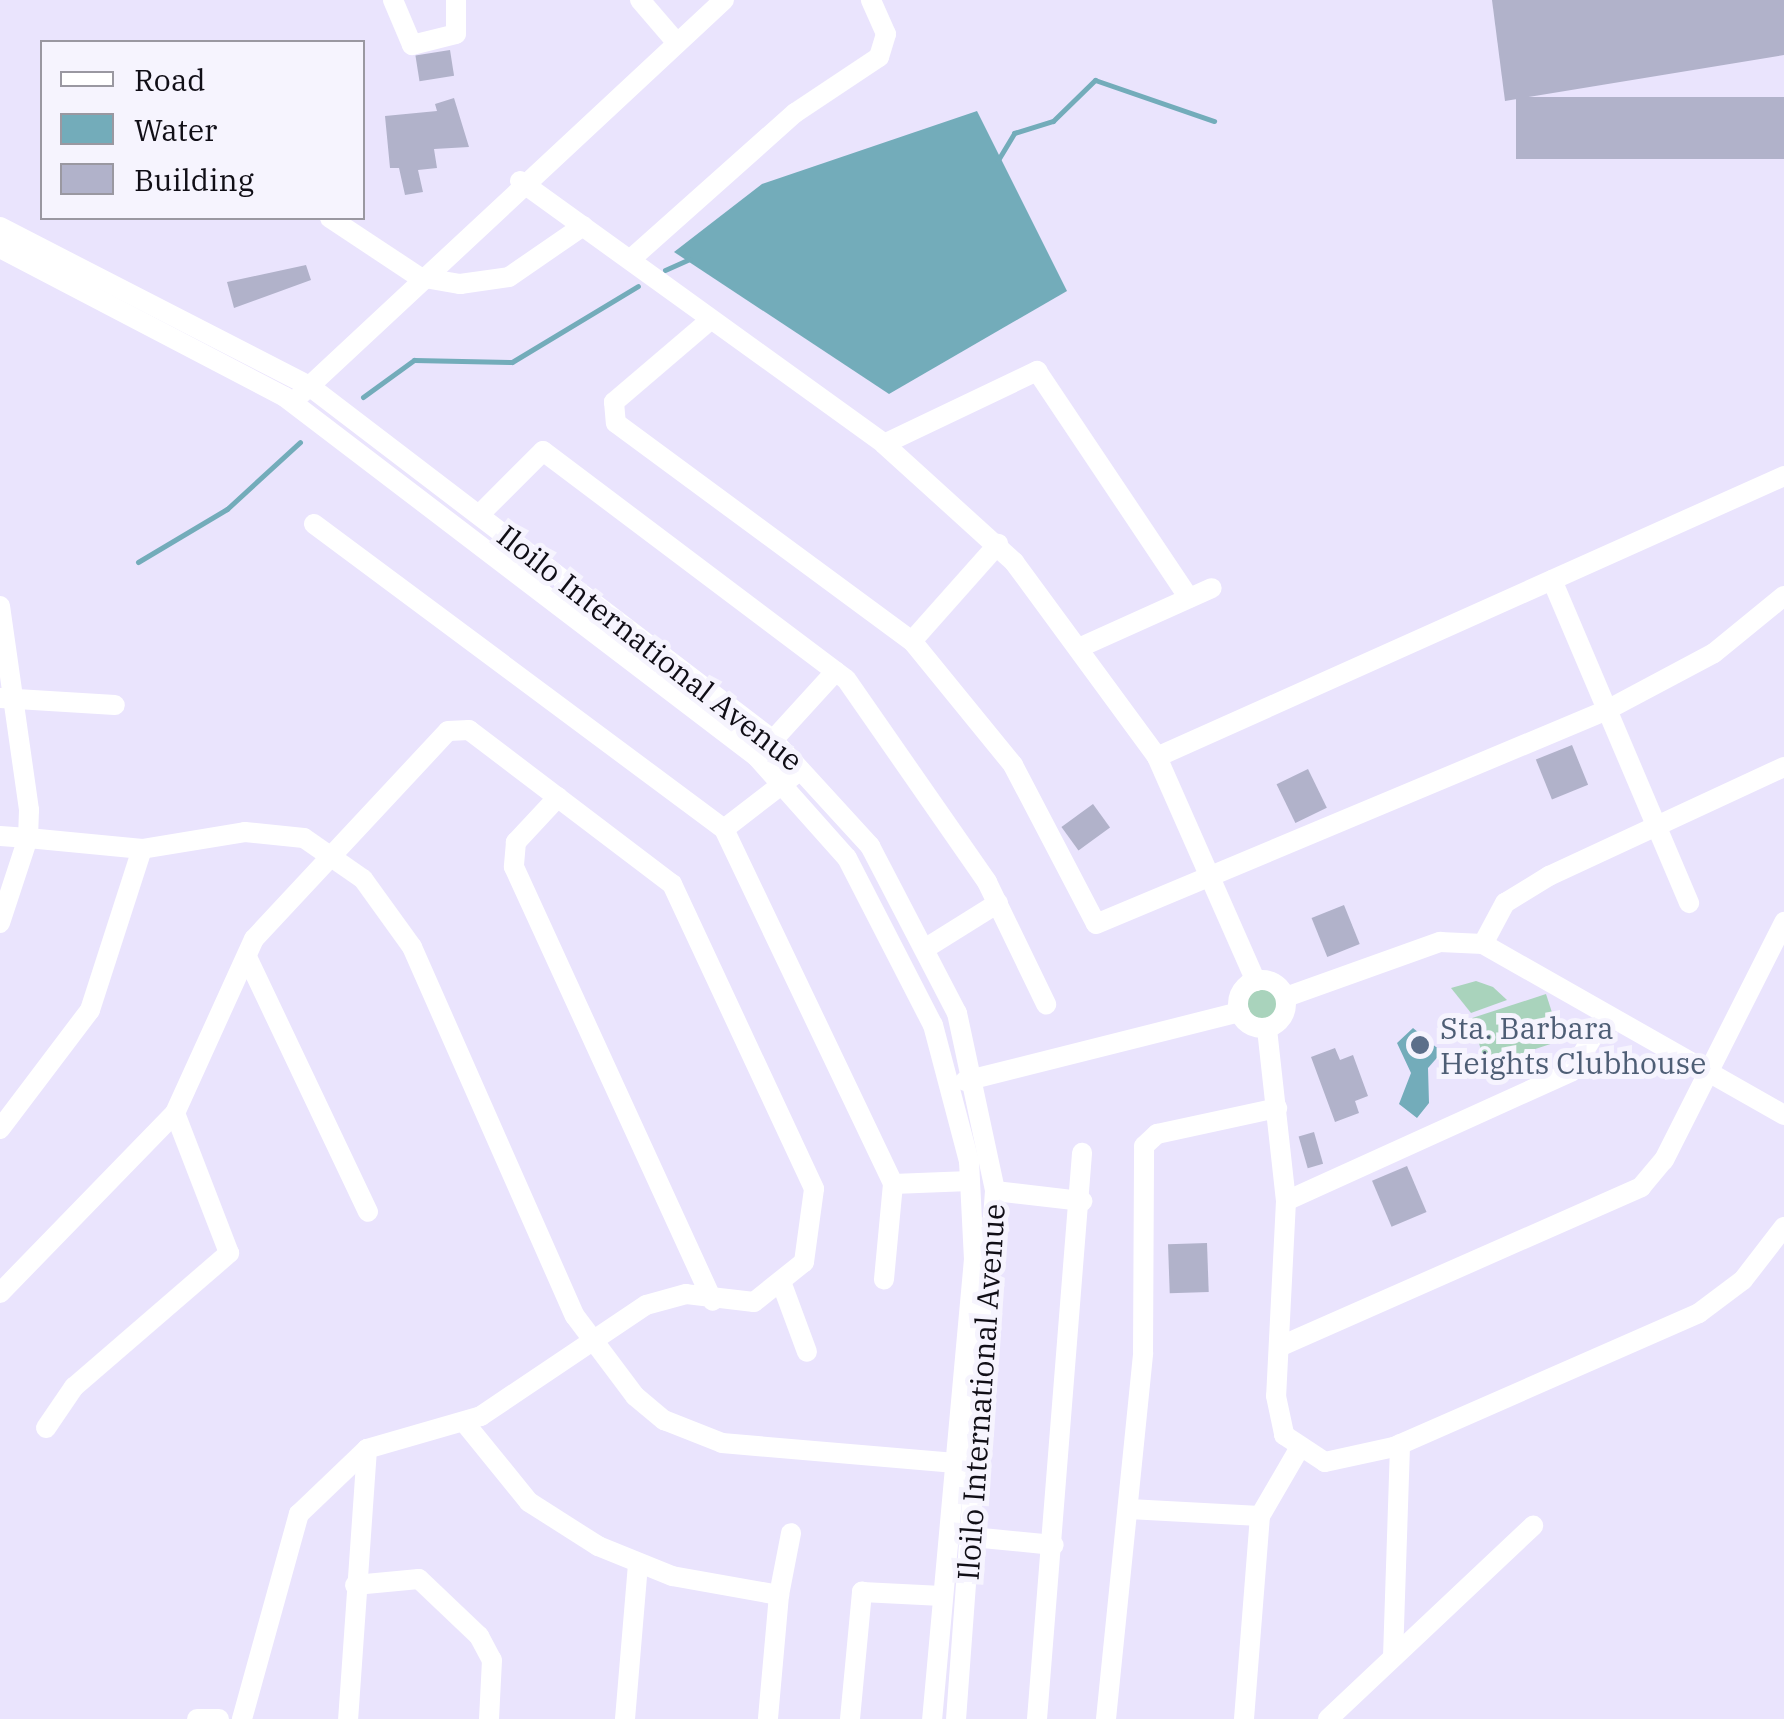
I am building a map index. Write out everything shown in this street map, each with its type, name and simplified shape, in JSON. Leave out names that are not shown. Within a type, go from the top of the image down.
[{"type":"street","points":[[393,0],[412,45],[456,34],[456,0]]},
{"type":"street","points":[[640,0],[676,42]]},
{"type":"street","points":[[293,404],[520,181],[724,0]]},
{"type":"street","points":[[631,260],[795,113],[879,57],[886,34],[870,0]]},
{"type":"street","points":[[520,181],[708,321],[884,444],[998,544],[1083,646],[1157,757],[1217,878],[1256,980],[1286,998]]},
{"type":"street","points":[[333,220],[418,277],[509,276],[584,226]]},
{"type":"street","name":"Iloilo International Avenue","points":[[0,227],[308,386],[773,740],[804,768],[870,846],[926,948],[978,1078],[995,1192],[966,1464],[942,1596],[932,1719]]},
{"type":"street","name":"Iloilo International Avenue","points":[[0,248],[293,404],[784,782],[847,858],[893,938],[950,1086],[970,1180],[974,1258],[966,1464],[972,1537],[956,1719]]},
{"type":"street","points":[[708,321],[614,402],[616,423],[912,641],[1013,765],[1096,924],[1217,878],[1607,710],[1714,652],[1784,596]]},
{"type":"street","points":[[884,444],[1022,373],[1047,376],[1189,598]]},
{"type":"street","points":[[480,514],[544,451],[836,671],[913,766],[998,903],[1046,1004]]},
{"type":"street","points":[[1157,757],[1784,476]]},
{"type":"street","points":[[314,524],[724,829],[893,1184],[884,1280]]},
{"type":"street","points":[[912,641],[998,544]]},
{"type":"street","points":[[1552,580],[1689,903]]},
{"type":"street","points":[[1083,646],[1212,588]]},
{"type":"street","points":[[0,606],[28,838],[0,922]]},
{"type":"street","points":[[773,740],[836,671]]},
{"type":"street","points":[[10,699],[114,705]]},
{"type":"street","points":[[0,1293],[176,1113],[247,957],[331,856],[448,731],[470,730],[672,884],[814,1190],[804,1262],[783,1287],[754,1302],[713,1301],[686,1294],[646,1306],[592,1348],[464,1422],[367,1448],[300,1514],[242,1719]]},
{"type":"street","points":[[1483,944],[1505,903],[1784,767]]},
{"type":"street","points":[[724,829],[804,768]]},
{"type":"street","points":[[558,797],[516,842],[514,867],[713,1301]]},
{"type":"street","points":[[0,836],[142,849],[245,832],[304,838],[363,880],[412,947],[592,1348],[664,1420],[722,1444],[966,1464]]},
{"type":"street","points":[[0,1129],[90,1010],[142,849]]},
{"type":"street","points":[[926,948],[998,903]]},
{"type":"street","points":[[1282,1346],[1640,1187],[1710,1073],[1784,922]]},
{"type":"street","points":[[1286,998],[1440,942],[1483,944],[1784,1115]]},
{"type":"street","points":[[247,957],[368,1212]]},
{"type":"street","points":[[1239,1012],[1244,987],[1256,980]]},
{"type":"street","points":[[1267,1028],[1286,1011],[1286,998]]},
{"type":"street","points":[[950,1086],[1239,1012],[1267,1028]]},
{"type":"street","points":[[1286,1201],[1572,1072],[1606,1014]]},
{"type":"street","points":[[1267,1028],[1286,1201],[1282,1346],[1276,1396],[1284,1434],[1299,1449],[1325,1462],[1400,1444],[1699,1313],[1743,1280],[1784,1226]]},
{"type":"street","points":[[1106,1719],[1143,1353],[1144,1146],[1157,1134],[1277,1108]]},
{"type":"street","points":[[46,1428],[74,1388],[230,1253],[176,1113]]},
{"type":"street","points":[[1037,1719],[1082,1201],[1082,1154]]},
{"type":"street","points":[[893,1184],[970,1180]]},
{"type":"street","points":[[995,1192],[1082,1201]]},
{"type":"street","points":[[783,1287],[806,1352]]},
{"type":"street","points":[[464,1422],[529,1502],[638,1564],[779,1595]]},
{"type":"street","points":[[1393,1658],[1400,1444]]},
{"type":"street","points":[[348,1719],[367,1448]]},
{"type":"street","points":[[1244,1719],[1260,1516],[1299,1449]]},
{"type":"street","points":[[1129,1509],[1260,1516]]},
{"type":"street","points":[[1328,1719],[1533,1526]]},
{"type":"street","points":[[768,1719],[779,1595],[791,1533]]},
{"type":"street","points":[[972,1537],[1054,1545]]},
{"type":"street","points":[[625,1719],[638,1564]]},
{"type":"street","points":[[355,1584],[419,1579],[480,1636],[492,1660],[489,1719]]},
{"type":"street","points":[[850,1719],[862,1592],[942,1596]]},
{"type":"street","points":[[197,1719],[218,1719]]},
{"type":"shaded area","points":[[1476,981],[1493,987],[1507,1000],[1471,1013],[1451,988]]},
{"type":"shaded area","points":[[1262,988],[1273,993],[1278,1004],[1273,1015],[1262,1020],[1251,1015],[1246,1004],[1251,993]]},
{"type":"shaded area","points":[[1546,994],[1561,1041],[1486,1065],[1471,1018]]},
{"type":"water","points":[[977,111],[1067,291],[889,394],[674,252],[762,184]]},
{"type":"water","points":[[1413,1028],[1442,1052],[1428,1068],[1429,1103],[1417,1118],[1399,1104],[1411,1073],[1397,1043]]},
{"type":"building","points":[[1492,0],[1784,0],[1784,55],[1505,101]]},
{"type":"building","points":[[450,50],[454,76],[419,81],[415,55]]},
{"type":"building","points":[[1516,97],[1784,97],[1784,159],[1516,159]]},
{"type":"building","points":[[454,98],[469,147],[434,149],[437,168],[418,170],[423,192],[405,195],[399,168],[390,168],[385,116],[437,111],[435,104]]},
{"type":"building","points":[[306,265],[311,280],[234,308],[227,282]]},
{"type":"building","points":[[1572,745],[1588,785],[1552,799],[1536,760]]},
{"type":"building","points":[[1308,769],[1327,808],[1295,823],[1277,784]]},
{"type":"building","points":[[1093,804],[1110,827],[1078,850],[1061,827]]},
{"type":"building","points":[[1344,905],[1360,944],[1327,957],[1312,918]]},
{"type":"building","points":[[1335,1048],[1340,1060],[1353,1055],[1368,1096],[1355,1101],[1359,1113],[1335,1122],[1311,1057]]},
{"type":"building","points":[[1314,1132],[1323,1164],[1308,1168],[1299,1136]]},
{"type":"building","points":[[1407,1166],[1427,1212],[1392,1227],[1372,1181]]},
{"type":"building","points":[[1207,1243],[1209,1292],[1170,1293],[1168,1244]]},
{"type":"waterway","points":[[998,160],[1014,133],[1053,121],[1095,80],[1214,121]]},
{"type":"waterway","points":[[665,270],[690,259]]},
{"type":"waterway","points":[[363,397],[414,360],[512,362],[638,286]]},
{"type":"waterway","points":[[138,562],[227,509],[300,442]]},
{"type":"place","name":"Sta. Barbara Heights Clubhouse","points":[[1420,1045]]}]
